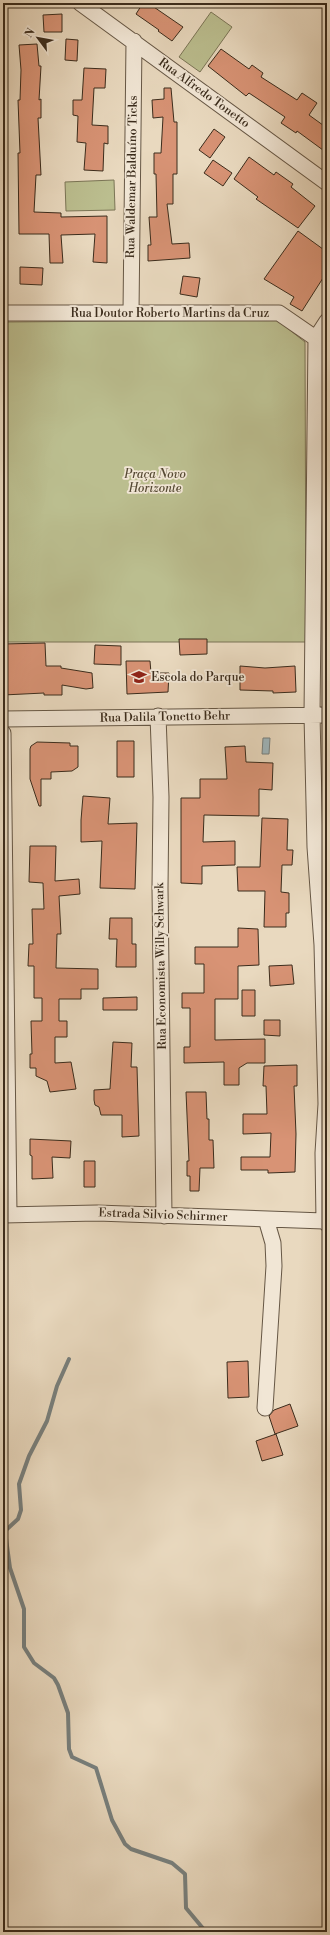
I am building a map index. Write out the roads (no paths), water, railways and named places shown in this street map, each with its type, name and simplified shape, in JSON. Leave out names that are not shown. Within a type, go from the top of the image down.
[{"type":"street","name":"Rua Alfredo Tonetto","points":[[86,5],[327,183]]},
{"type":"street","name":"Rua Waldemar Balduíno Ticks","points":[[131,313],[134,41]]},
{"type":"street","name":"Rua Doutor Roberto Martins da Cruz","points":[[3,313],[279,313],[322,342]]},
{"type":"street","points":[[326,1221],[323,1153],[325,1096],[322,945],[315,847],[320,715],[322,342],[327,322]]},
{"type":"street","name":"Rua Dalila Tonetto Behr","points":[[3,719],[320,715]]},
{"type":"street","name":"Rua Economista Willy Schwark","points":[[158,716],[161,797],[160,888],[164,1216]]},
{"type":"street","points":[[3,732],[6,1214]]},
{"type":"street","name":"Estrada Silvio Schirmer","points":[[6,1214],[97,1213],[326,1221]]},
{"type":"street","points":[[265,1408],[274,1266],[273,1243],[266,1219]]},
{"type":"water","points":[[263,738],[270,738],[269,754],[262,754]]},
{"type":"waterway","points":[[69,1359],[57,1386],[47,1421],[29,1456],[19,1484],[21,1510],[18,1519],[5,1531],[10,1568],[24,1609],[24,1647],[34,1663],[54,1678],[58,1685],[68,1713],[69,1749],[72,1757],[96,1768],[112,1820],[125,1844],[131,1849],[172,1863],[185,1874],[186,1908],[206,1932]]},
{"type":"place","name":"Escola do Parque","points":[[139,677]]},
{"type":"park label","name":"Praça Novo Horizonte","points":[[155,481]]}]
